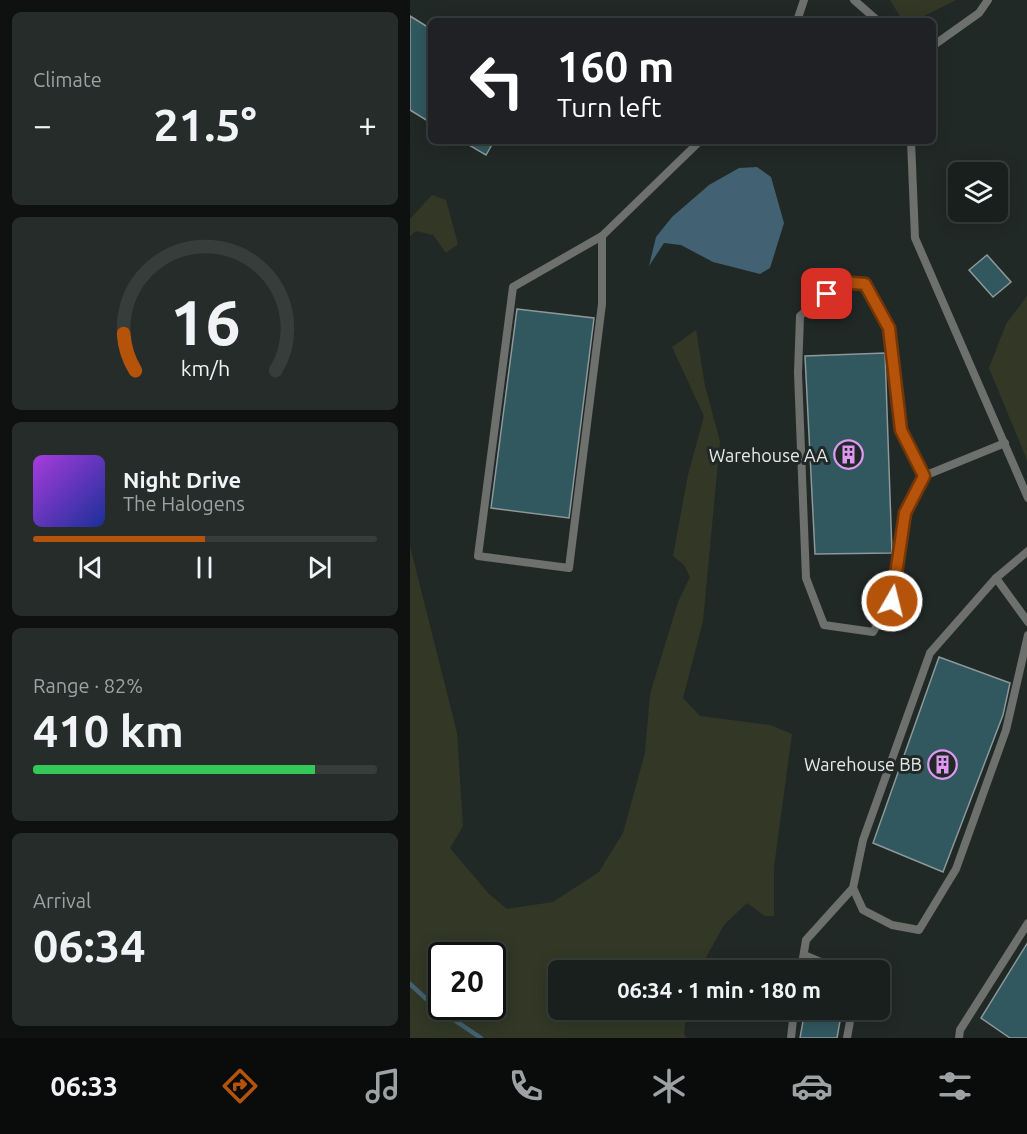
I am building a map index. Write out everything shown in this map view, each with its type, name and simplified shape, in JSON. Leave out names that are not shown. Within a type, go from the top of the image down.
[{"type":"lane","points":[[798,18],[804,0]]},
{"type":"lane","points":[[854,0],[875,18]]},
{"type":"lane","points":[[936,44],[979,13],[988,0]]},
{"type":"lane","points":[[602,236],[602,304],[569,568],[478,556],[513,286],[602,236],[697,144]]},
{"type":"lane","points":[[911,144],[915,238],[1028,498]]},
{"type":"lane","points":[[924,476],[901,430],[889,328],[865,284],[840,282],[800,316],[798,373],[806,578],[824,625],[872,632],[892,601],[905,513],[924,476],[1005,443]]},
{"type":"lane","points":[[803,960],[806,940],[853,888],[863,840],[930,652],[996,578],[1028,551]]},
{"type":"lane","points":[[996,578],[1028,622]]},
{"type":"lane","points":[[853,888],[863,910],[892,925],[919,930],[956,869],[1006,730],[1028,635]]},
{"type":"lane","points":[[959,1038],[960,1029],[1028,923]]},
{"type":"lane","points":[[804,955],[816,960]]},
{"type":"lane","points":[[791,1038],[793,1020]]},
{"type":"lane","points":[[847,1038],[850,1020]]},
{"type":"green space","points":[[890,0],[956,0],[920,18],[901,18]]},
{"type":"green space","points":[[432,195],[446,200],[458,244],[446,253],[433,235],[416,231],[410,236],[410,219]]},
{"type":"green space","points":[[1027,296],[1027,460],[989,368],[1006,324]]},
{"type":"green space","points":[[696,330],[705,386],[720,441],[703,621],[683,698],[700,716],[770,725],[792,734],[774,867],[774,916],[765,916],[747,903],[724,925],[705,960],[548,960],[548,1020],[686,1020],[684,1034],[687,1038],[410,1038],[410,546],[457,733],[463,826],[450,848],[489,894],[507,909],[553,902],[599,872],[623,833],[645,753],[650,694],[678,602],[690,577],[684,565],[673,556],[688,475],[704,416],[672,347]]},
{"type":"water","points":[[757,167],[771,177],[784,223],[770,268],[760,274],[713,262],[681,245],[664,243],[649,266],[656,237],[672,217],[709,185],[739,168]]},
{"type":"building","points":[[410,16],[428,27],[428,121],[410,110]]},
{"type":"building","points":[[467,144],[492,144],[486,155]]},
{"type":"building","points":[[987,255],[1011,282],[993,297],[969,270]]},
{"type":"building","points":[[517,309],[594,318],[569,518],[491,508]]},
{"type":"building","name":"Warehouse AA","points":[[885,353],[892,553],[815,554],[805,356]]},
{"type":"building","name":"Warehouse BB","points":[[939,657],[1010,683],[1003,715],[943,872],[873,843]]},
{"type":"building","points":[[1028,942],[1028,1038],[1010,1038],[981,1018]]},
{"type":"building","points":[[803,1020],[840,1020],[837,1038],[800,1038]]},
{"type":"waterway","points":[[410,984],[435,1007],[481,1038]]},
{"type":"place","name":"Warehouse AA","points":[[849,455]]},
{"type":"place","name":"Warehouse BB","points":[[943,764]]},
{"type":"route","points":[[827,294],[840,282],[865,284],[889,328],[901,430],[924,476],[905,513],[892,601]]}]
